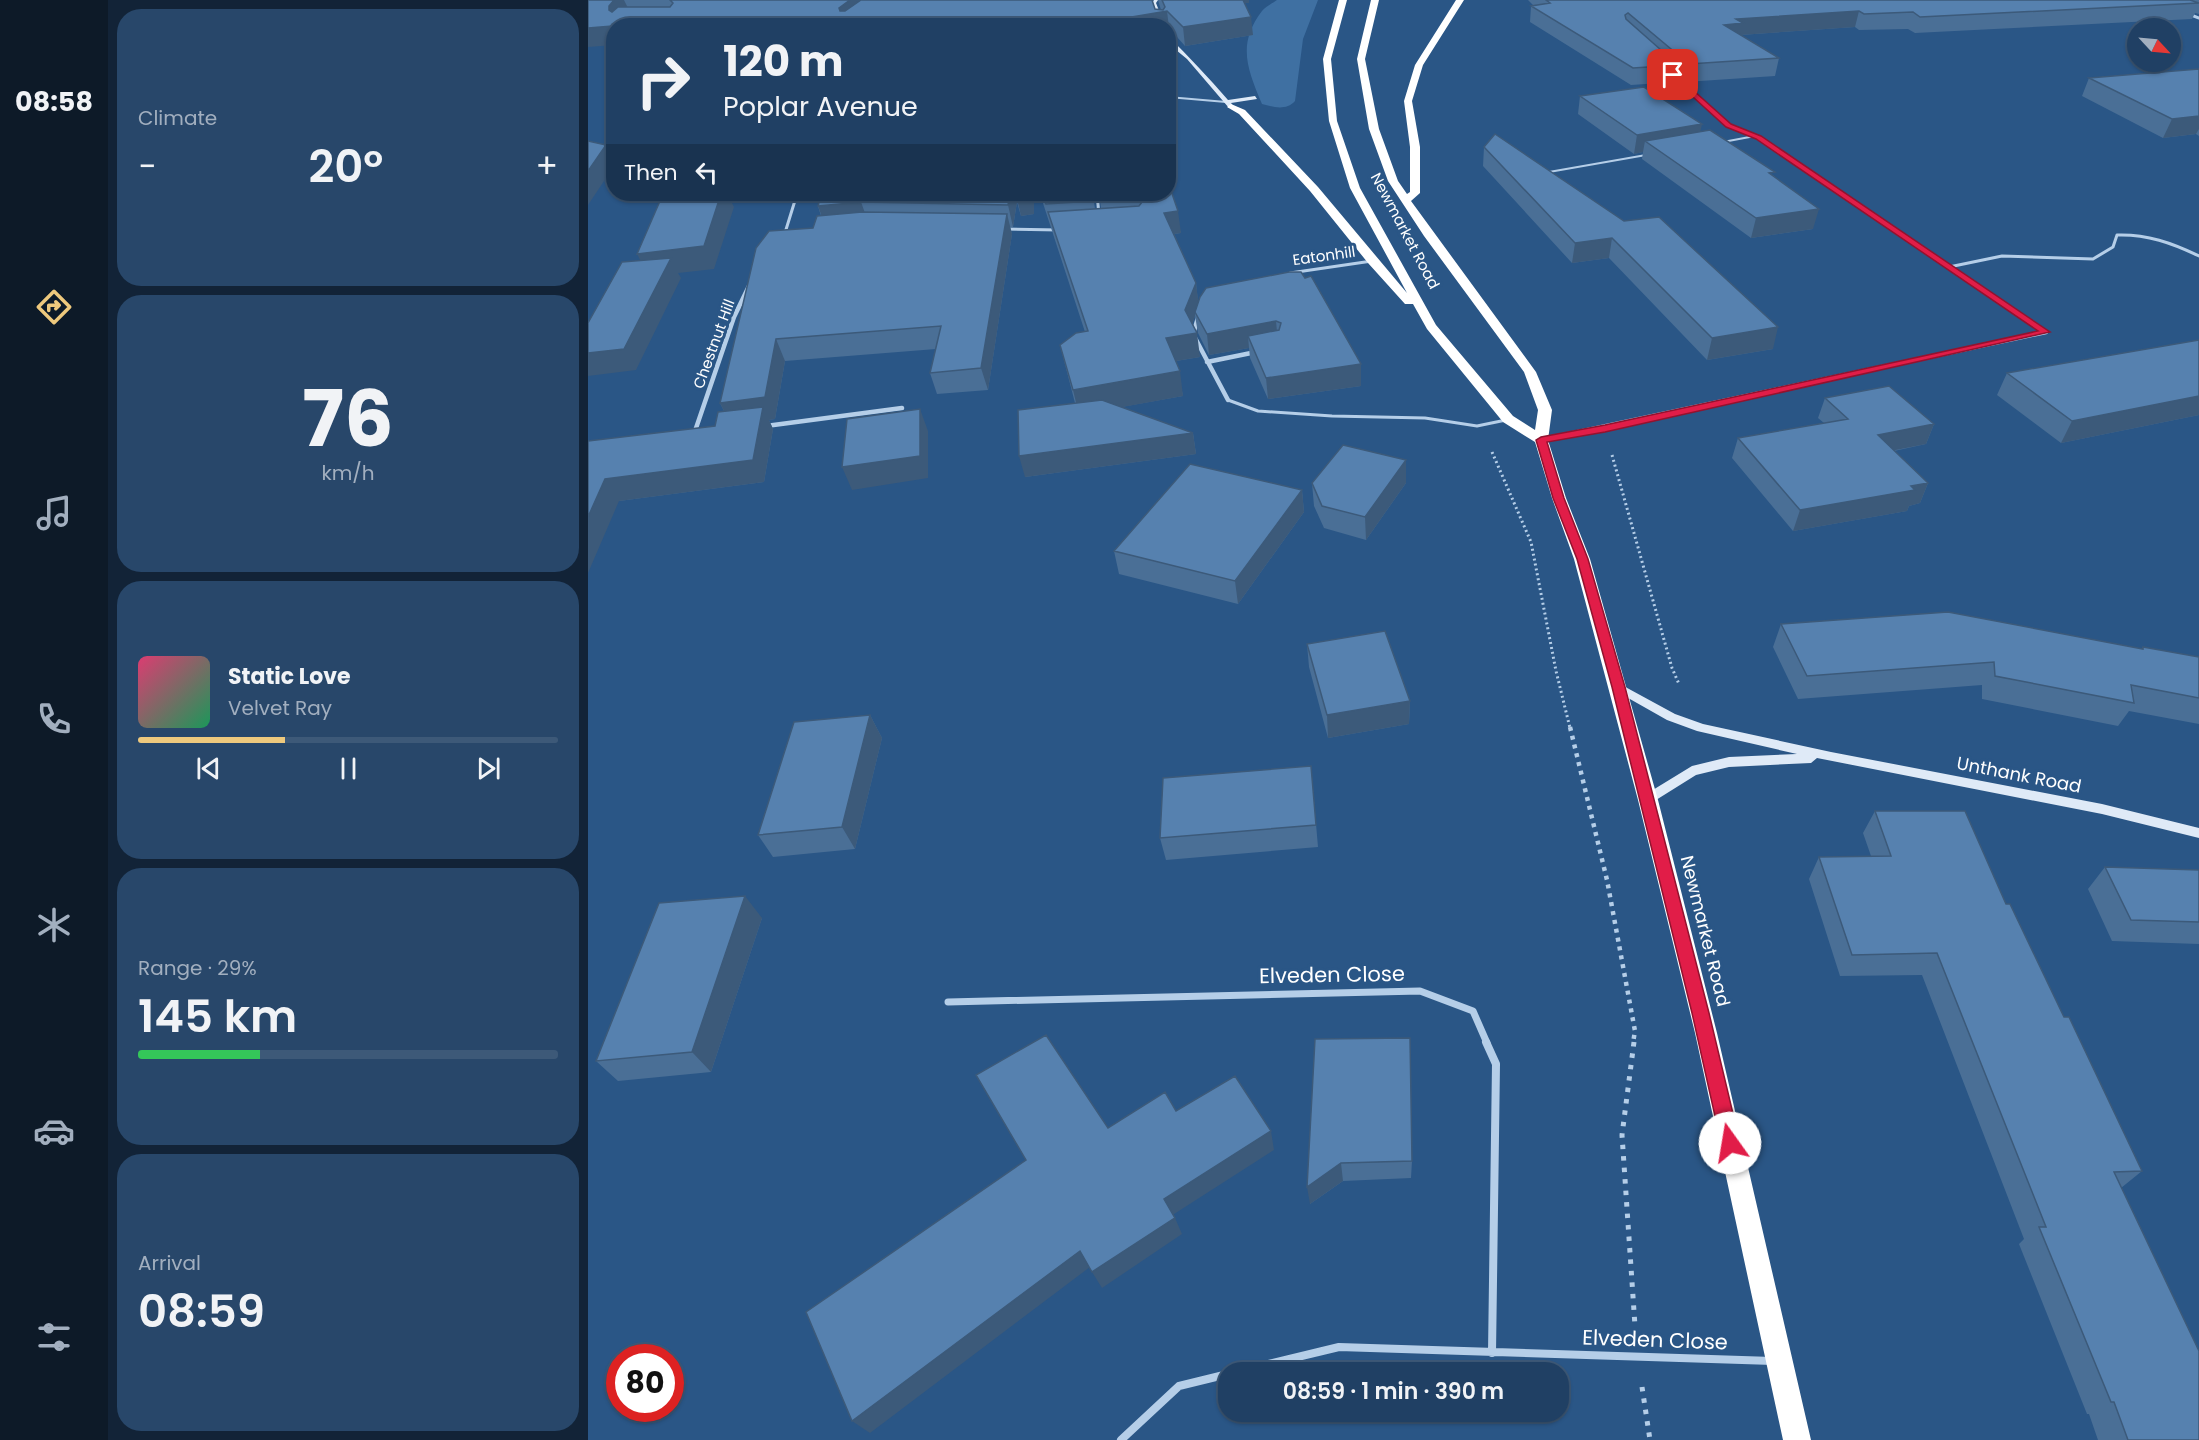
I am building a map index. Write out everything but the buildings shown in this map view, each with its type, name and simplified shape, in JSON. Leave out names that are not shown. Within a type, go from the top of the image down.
[{"type":"highway","name":"Newmarket Road","points":[[1375,0],[1361,59],[1367,102],[1374,129],[1393,181],[1405,201],[1530,372],[1545,410],[1541,440],[1559,498],[1582,559],[1648,800],[1706,1033],[1797,1440]]},
{"type":"highway","points":[[1405,201],[1415,194],[1415,147],[1408,101],[1419,65],[1460,0]]},
{"type":"highway","name":"Newmarket Road","points":[[1341,5],[1328,59],[1333,121],[1355,188],[1431,326],[1509,419],[1541,440]]},
{"type":"highway","points":[[1228,105],[1242,112],[1314,189],[1372,261],[1431,326]]},
{"type":"street","points":[[1156,0],[1155,11],[1159,18]]},
{"type":"street","points":[[2180,11],[2199,18]]},
{"type":"street","points":[[1176,47],[1189,58],[1228,105],[1255,98]]},
{"type":"street","points":[[1541,440],[1605,429],[2046,332],[1755,136],[1728,126],[1662,65]]},
{"type":"street","points":[[794,235],[784,236],[795,201]]},
{"type":"street","points":[[1098,201],[1100,216]]},
{"type":"street","points":[[996,229],[1066,229]]},
{"type":"street","points":[[1949,267],[2002,256],[2093,259],[2114,247],[2117,235],[2140,234],[2166,240],[2199,256]]},
{"type":"street","name":"Eatonhill","points":[[1284,274],[1372,261]]},
{"type":"street","name":"Chestnut Hill","points":[[694,434],[734,317],[751,282]]},
{"type":"street","points":[[1201,310],[1193,334],[1228,400]]},
{"type":"street","points":[[1207,362],[1258,351]]},
{"type":"street","points":[[756,428],[902,408]]},
{"type":"street","points":[[684,435],[704,433]]},
{"type":"street","name":"Unthank Road","points":[[1618,687],[1671,717],[1717,731],[1831,757],[2102,809],[2199,833]]},
{"type":"street","name":"Unthank Road","points":[[1648,800],[1692,771],[1729,762],[1831,757]]},
{"type":"street","name":"Elveden Close","points":[[948,1002],[1419,991],[1473,1011],[1496,1064],[1492,1353]]},
{"type":"street","name":"Elveden Close","points":[[1276,1362],[1339,1347],[1780,1361]]},
{"type":"street","points":[[1121,1440],[1179,1386],[1218,1376]]},
{"type":"lane","points":[[1176,98],[1228,105]]},
{"type":"lane","points":[[1721,142],[1755,136]]},
{"type":"lane","points":[[1549,172],[1652,154]]},
{"type":"lane","points":[[1228,400],[1258,411],[1332,416],[1425,418],[1477,426],[1509,419]]},
{"type":"path","points":[[1477,426],[1488,443],[1532,542],[1556,671],[1607,880],[1635,1031],[1622,1135],[1637,1358],[1650,1440]]},
{"type":"path","points":[[1605,429],[1633,532],[1643,557],[1672,668],[1686,701],[1717,731]]},
{"type":"shaded area","points":[[1277,0],[1318,0],[1303,39],[1295,101],[1288,106],[1279,107],[1262,104],[1252,79],[1247,56],[1249,34],[1254,23],[1264,9]]},
{"type":"route","points":[[1673,75],[1728,126],[1759,137],[2046,332],[1605,429],[1541,440],[1559,498],[1582,559],[1618,687],[1701,1013],[1730,1143]]}]
